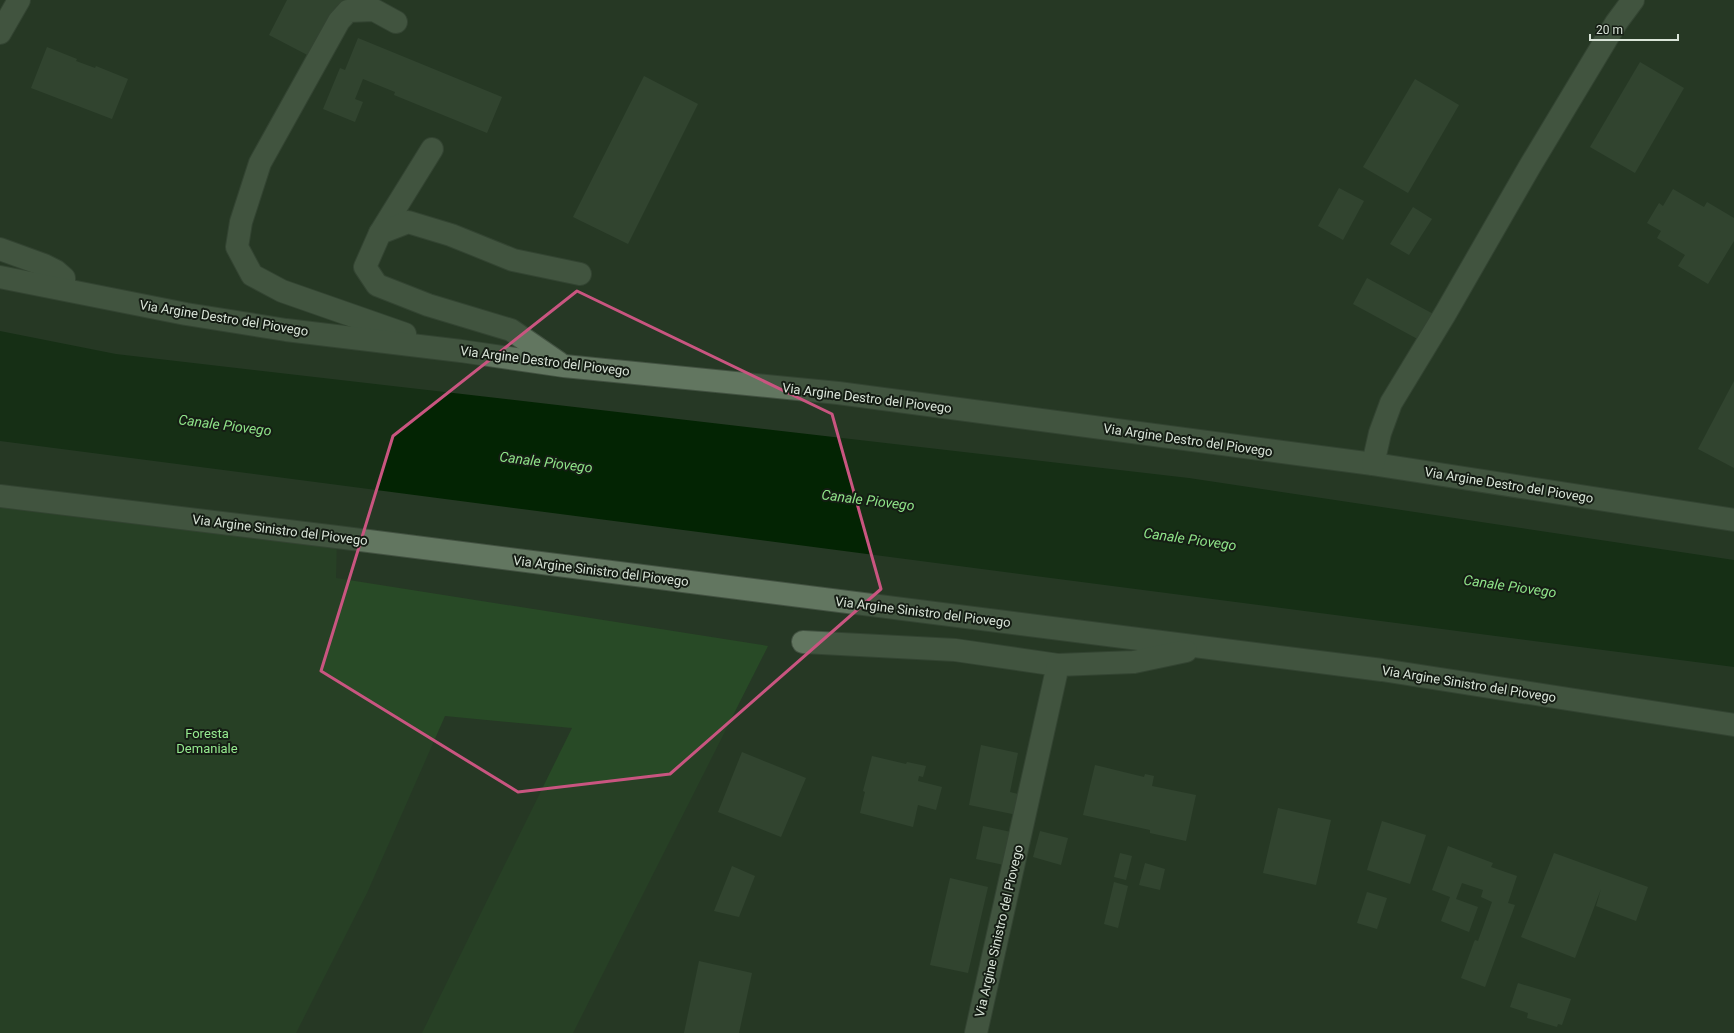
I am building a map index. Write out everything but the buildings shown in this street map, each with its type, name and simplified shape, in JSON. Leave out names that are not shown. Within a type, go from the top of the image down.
[{"type":"street","points":[[0,33],[20,0]]},
{"type":"street","points":[[1373,464],[1380,433],[1391,403],[1445,314],[1530,166],[1616,24],[1633,0]]},
{"type":"street","points":[[396,22],[374,10],[348,11],[339,21],[260,163],[241,222],[237,248],[252,275],[282,291],[334,308],[387,329],[461,351]]},
{"type":"street","points":[[432,149],[380,233],[365,267],[377,285],[428,306],[511,330],[564,366]]},
{"type":"street","points":[[380,233],[408,222],[451,235],[513,260],[580,274]]},
{"type":"street","points":[[0,249],[56,271],[64,278],[64,289]]},
{"type":"street","name":"Via Argine Destro del Piovego","points":[[0,277],[186,314],[286,330],[461,351],[564,366],[838,393],[1373,464],[1734,520]]},
{"type":"street","name":"Via Argine Sinistro del Piovego","points":[[0,496],[329,536],[1382,670],[1734,725]]},
{"type":"street","name":"Via Argine Sinistro del Piovego","points":[[803,642],[955,650],[1058,665],[1134,662],[1203,648]]},
{"type":"street","name":"Via Argine Sinistro del Piovego","points":[[976,1033],[1058,665]]},
{"type":"highlighted area","points":[[577,291],[832,414],[881,589],[670,774],[518,792],[321,671],[393,436]]},
{"type":"green space","name":"Foresta Demaniale","points":[[0,496],[337,537],[336,578],[768,646],[573,1033],[422,1033],[572,728],[445,716],[367,893],[296,1033],[0,1033]]},
{"type":"water","name":"Canale Piovego","points":[[0,331],[116,354],[1189,478],[1734,560],[1734,667],[0,441]]}]
